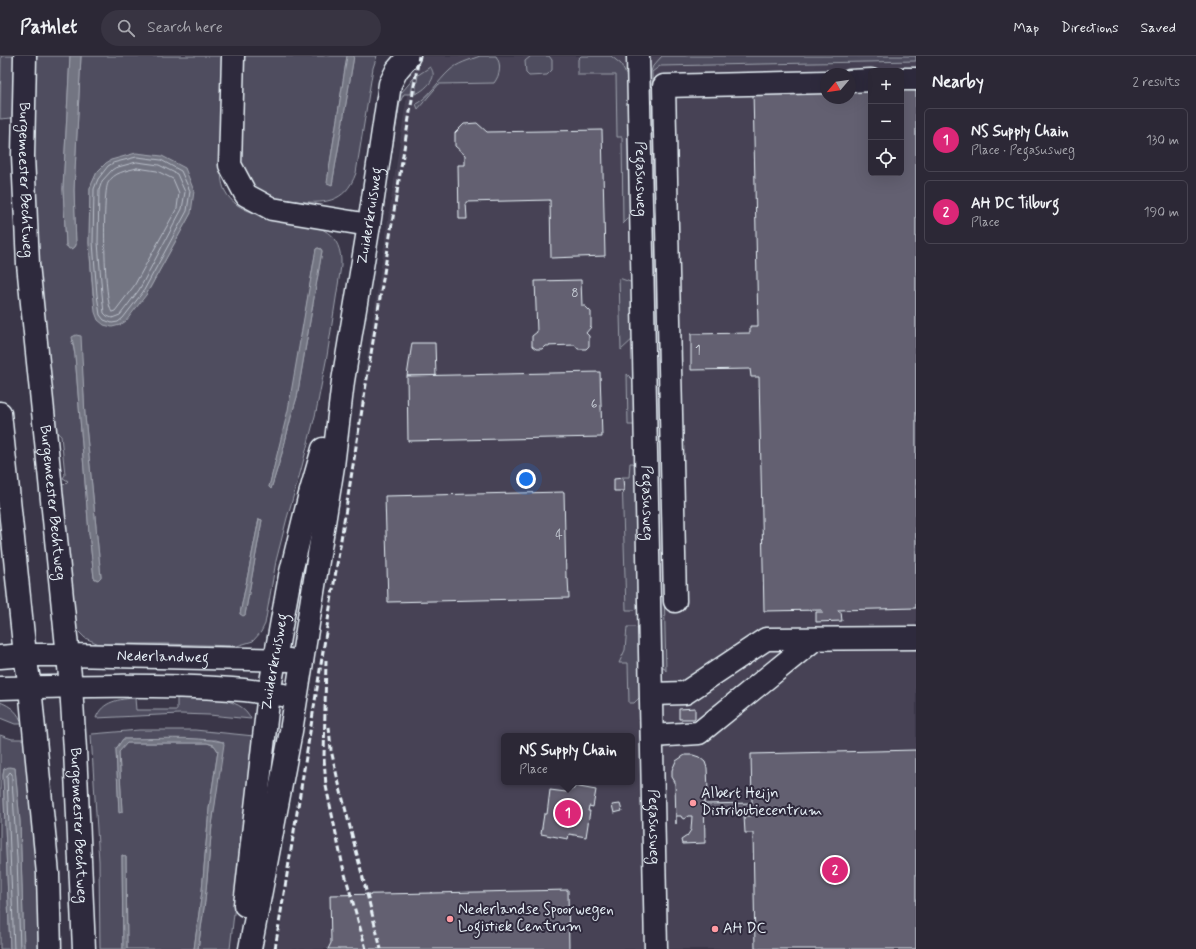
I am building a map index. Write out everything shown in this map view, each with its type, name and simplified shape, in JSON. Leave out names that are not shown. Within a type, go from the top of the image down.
[{"type":"street","name":"Burgemeester Bechtweg","points":[[25,56],[23,156],[28,264],[71,686],[76,758],[84,949]]},
{"type":"street","points":[[233,56],[230,165],[246,194],[272,209],[369,225]]},
{"type":"street","name":"Zuiderkruisweg","points":[[250,949],[302,662],[332,466],[343,381],[369,225],[390,84],[397,70],[409,56]]},
{"type":"street","name":"Pegasusweg","points":[[638,56],[656,949]]},
{"type":"street","points":[[904,79],[916,79]]},
{"type":"street","points":[[856,81],[868,80]]},
{"type":"street","points":[[675,601],[664,86],[820,82]]},
{"type":"street","name":"Zuiderkruisweg","points":[[240,949],[269,693],[290,576],[306,512],[343,381]]},
{"type":"street","points":[[0,413],[24,655],[30,687],[48,874],[50,949]]},
{"type":"street","points":[[652,694],[685,693],[766,639],[916,638]]},
{"type":"street","points":[[652,736],[699,733],[815,639]]},
{"type":"street","name":"Nederlandweg","points":[[0,657],[24,655],[68,655],[275,659],[302,662]]},
{"type":"street","name":"Nederlandweg","points":[[0,688],[71,686],[182,687],[233,689],[296,696]]},
{"type":"shaded area","points":[[1,56],[15,56],[12,118],[0,119]]},
{"type":"shaded area","points":[[34,56],[70,56],[63,189],[66,246],[72,249],[76,245],[74,190],[81,56],[224,56],[221,167],[222,181],[225,191],[237,205],[254,213],[312,225],[328,232],[338,245],[341,266],[327,356],[316,412],[276,561],[265,624],[261,632],[253,641],[237,646],[99,644],[85,638],[77,630],[73,621],[60,482],[64,485],[68,481],[63,478],[65,475],[61,436],[52,428],[34,232]],"holes":[[[111,160],[191,213],[146,295],[93,295],[89,243],[90,189],[97,172]],[[318,248],[322,251],[297,397],[271,489],[269,487],[289,410],[316,249]],[[72,341],[81,349],[85,416],[101,577],[97,580],[94,578],[89,533],[75,355]],[[259,519],[262,520],[245,615],[240,614]]]},
{"type":"shaded area","points":[[242,56],[347,56],[328,176],[332,185],[354,56],[377,56],[373,68],[356,173],[346,191],[332,200],[324,202],[305,202],[267,196],[259,192],[248,181],[241,167]]},
{"type":"shaded area","points":[[413,56],[916,56],[916,949],[277,949]]},
{"type":"shaded area","points":[[480,56],[496,56],[498,59],[500,70],[494,83],[439,84],[418,109],[416,104],[429,93],[452,68]]},
{"type":"shaded area","points":[[531,56],[549,56],[552,60],[552,70],[547,75],[529,76],[526,73],[525,61]]},
{"type":"shaded area","points":[[581,56],[611,56],[621,64],[628,79],[632,215],[623,224],[622,137],[617,137],[616,75],[578,75],[578,59]]},
{"type":"shaded area","points":[[662,56],[916,56],[916,61],[660,66],[652,72],[666,671],[660,662],[649,77],[653,66]]},
{"type":"shaded area","points":[[430,67],[433,72],[433,76],[430,83],[424,89],[415,94],[418,75]]},
{"type":"shaded area","points":[[414,78],[411,94],[404,94],[400,102],[381,218],[399,99],[401,93]]},
{"type":"shaded area","points":[[619,278],[633,283],[634,338],[621,350]]},
{"type":"shaded area","points":[[627,374],[635,382],[636,425],[628,425]]},
{"type":"shaded area","points":[[630,463],[637,466],[640,605],[635,610],[626,610],[622,477],[629,477]]},
{"type":"shaded area","points":[[627,627],[635,627],[641,632],[642,695],[634,703],[629,703],[628,663],[619,663],[625,650]]},
{"type":"shaded area","points":[[135,698],[136,710],[177,710],[177,698],[218,699],[229,701],[238,705],[246,711],[251,719],[180,714],[96,718],[99,712],[107,704],[118,700]]},
{"type":"shaded area","points":[[0,702],[14,710],[19,716],[22,724],[15,724],[0,718]]},
{"type":"shaded area","points":[[139,730],[195,730],[254,736],[230,949],[198,949],[223,742],[216,740],[123,739],[116,749],[119,812],[122,812],[119,751],[127,743],[207,743],[215,746],[218,751],[209,809],[202,891],[194,949],[127,949],[126,857],[122,855],[123,949],[100,949],[99,861],[91,735]]},
{"type":"shaded area","points":[[0,735],[12,739],[24,739],[38,889],[40,949],[24,949],[20,822],[15,768],[4,769],[3,775],[10,949],[0,949]]},
{"type":"water","points":[[70,56],[81,56],[74,190],[76,245],[74,248],[69,249],[66,244],[63,189]]},
{"type":"water","points":[[347,56],[354,56],[332,185],[327,183]]},
{"type":"water","points":[[136,153],[162,156],[185,168],[194,191],[191,213],[146,295],[126,321],[120,325],[112,327],[104,325],[98,320],[95,312],[89,243],[90,189],[97,172],[106,163],[111,160]]},
{"type":"water","points":[[318,248],[322,251],[297,397],[271,489],[269,487],[288,410],[316,249]]},
{"type":"water","points":[[76,335],[81,336],[85,416],[101,577],[98,580],[94,578],[89,533],[75,355],[72,337]]},
{"type":"water","points":[[259,519],[262,520],[245,615],[243,616],[240,614]]},
{"type":"water","points":[[123,739],[199,739],[223,742],[224,744],[212,825],[205,901],[198,949],[194,949],[202,891],[209,809],[218,751],[214,745],[207,743],[127,743],[119,752],[122,812],[119,813],[116,749]]},
{"type":"water","points":[[9,767],[15,768],[20,822],[24,949],[10,949],[3,775],[4,769]]},
{"type":"water","points":[[122,855],[126,857],[127,949],[123,949]]},
{"type":"building","points":[[868,88],[868,176],[904,176],[904,88],[916,88],[916,608],[838,610],[841,612],[842,621],[816,622],[816,612],[823,612],[822,610],[764,611],[759,377],[751,377],[750,369],[691,370],[691,334],[750,333],[750,326],[758,326],[753,91],[820,89],[820,104],[856,104],[856,89]]},
{"type":"building","points":[[477,123],[487,132],[602,130],[605,256],[551,258],[550,200],[466,202],[467,219],[459,219],[458,165],[465,165],[465,155],[455,146],[455,133],[464,124]]},
{"type":"building","points":[[581,280],[582,306],[585,306],[591,312],[591,327],[586,333],[589,336],[589,346],[586,349],[578,349],[575,345],[545,346],[542,349],[536,349],[532,346],[532,336],[537,332],[535,281]]},
{"type":"building","points":[[412,343],[435,343],[436,376],[407,376]]},
{"type":"building","points":[[600,372],[602,437],[408,441],[407,376]]},
{"type":"building","points":[[623,478],[624,491],[614,491],[614,479]]},
{"type":"building","points":[[564,492],[566,578],[568,578],[569,598],[388,602],[385,496]]},
{"type":"building","points":[[695,708],[695,719],[679,719],[679,709]]},
{"type":"building","points":[[916,750],[916,949],[755,949],[753,833],[745,833],[744,816],[752,816],[752,811],[704,813],[704,804],[752,803],[751,754]]},
{"type":"building","points":[[685,755],[699,757],[705,762],[707,768],[708,790],[704,790],[705,843],[682,844],[681,840],[687,836],[691,830],[692,816],[688,816],[684,819],[681,816],[676,816],[676,824],[675,782],[672,777],[672,770],[676,761]]},
{"type":"building","points":[[574,786],[596,790],[593,807],[589,806],[588,811],[590,811],[586,837],[569,834],[568,839],[541,834],[544,814],[547,814],[550,790],[566,792],[569,789],[574,789]]},
{"type":"building","points":[[620,804],[622,811],[614,813],[612,805]]},
{"type":"building","name":"Nederlandse Spoorwegen Logistiek Centrum","points":[[568,890],[569,949],[328,949],[331,943],[330,895]]},
{"type":"railway","points":[[275,949],[419,56]]},
{"type":"railway","points":[[326,660],[324,758],[326,786],[343,867],[366,949]]},
{"type":"railway","points":[[329,727],[331,750],[337,776],[381,949]]},
{"type":"place","name":"Albert Heijn Distributiecentrum","points":[[693,803]]},
{"type":"place","name":"NS Supply Chain","points":[[568,813]]},
{"type":"place","name":"AH DC Tilburg","points":[[835,870]]},
{"type":"place","name":"Nederlandse Spoorwegen Logistiek Centrum","points":[[450,919]]},
{"type":"place","name":"AH DC","points":[[715,929]]}]
